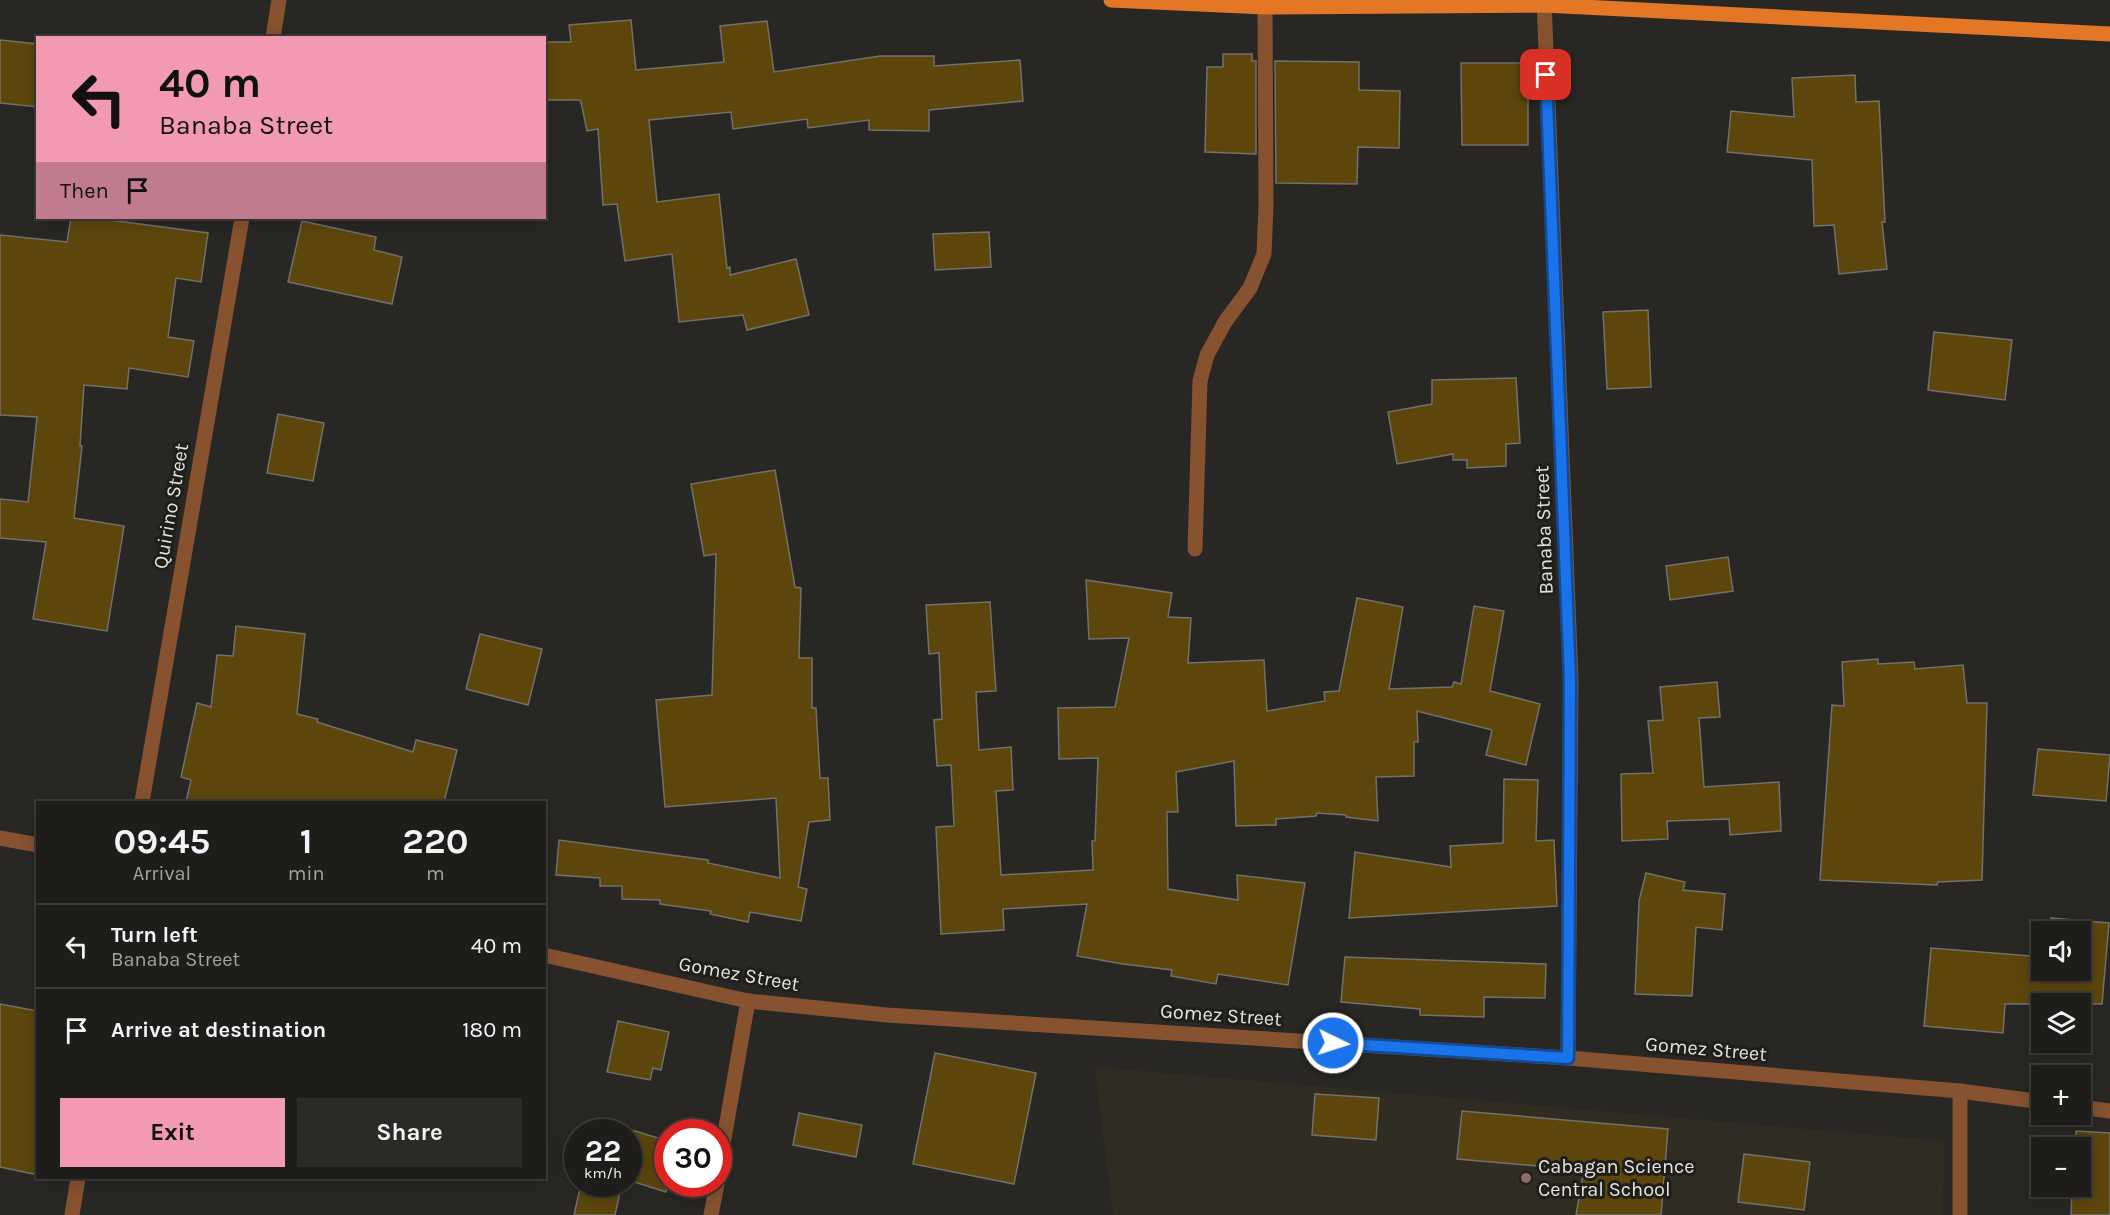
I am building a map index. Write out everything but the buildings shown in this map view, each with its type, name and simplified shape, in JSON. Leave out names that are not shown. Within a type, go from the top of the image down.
[{"type":"main road","points":[[1111,0],[1264,7],[1544,2],[2110,34]]},
{"type":"street","points":[[273,36],[279,0]]},
{"type":"street","name":"Banaba Street","points":[[1544,2],[1570,680],[1568,1058]]},
{"type":"street","points":[[1195,549],[1200,381],[1207,355],[1225,322],[1250,288],[1264,254],[1266,205],[1264,7]]},
{"type":"street","name":"Quirino Street","points":[[142,801],[242,219]]},
{"type":"street","points":[[0,838],[36,845]]},
{"type":"street","name":"Gomez Street","points":[[546,955],[748,1000],[887,1015],[1568,1058],[1960,1091],[2031,1101]]},
{"type":"street","points":[[727,1119],[748,1000]]},
{"type":"street","points":[[1960,1091],[1960,1215]]},
{"type":"street","points":[[2091,1108],[2110,1111]]},
{"type":"street","points":[[72,1215],[78,1179]]},
{"type":"street","points":[[711,1215],[714,1197]]},
{"type":"shaded area","name":"Cabagan Science Central School","points":[[1095,1067],[1944,1141],[1943,1215],[1113,1215]]},
{"type":"place","name":"Cabagan Science Central School","points":[[1526,1178]]},
{"type":"route","points":[[1333,1043],[1568,1058],[1570,680],[1546,75]]}]
